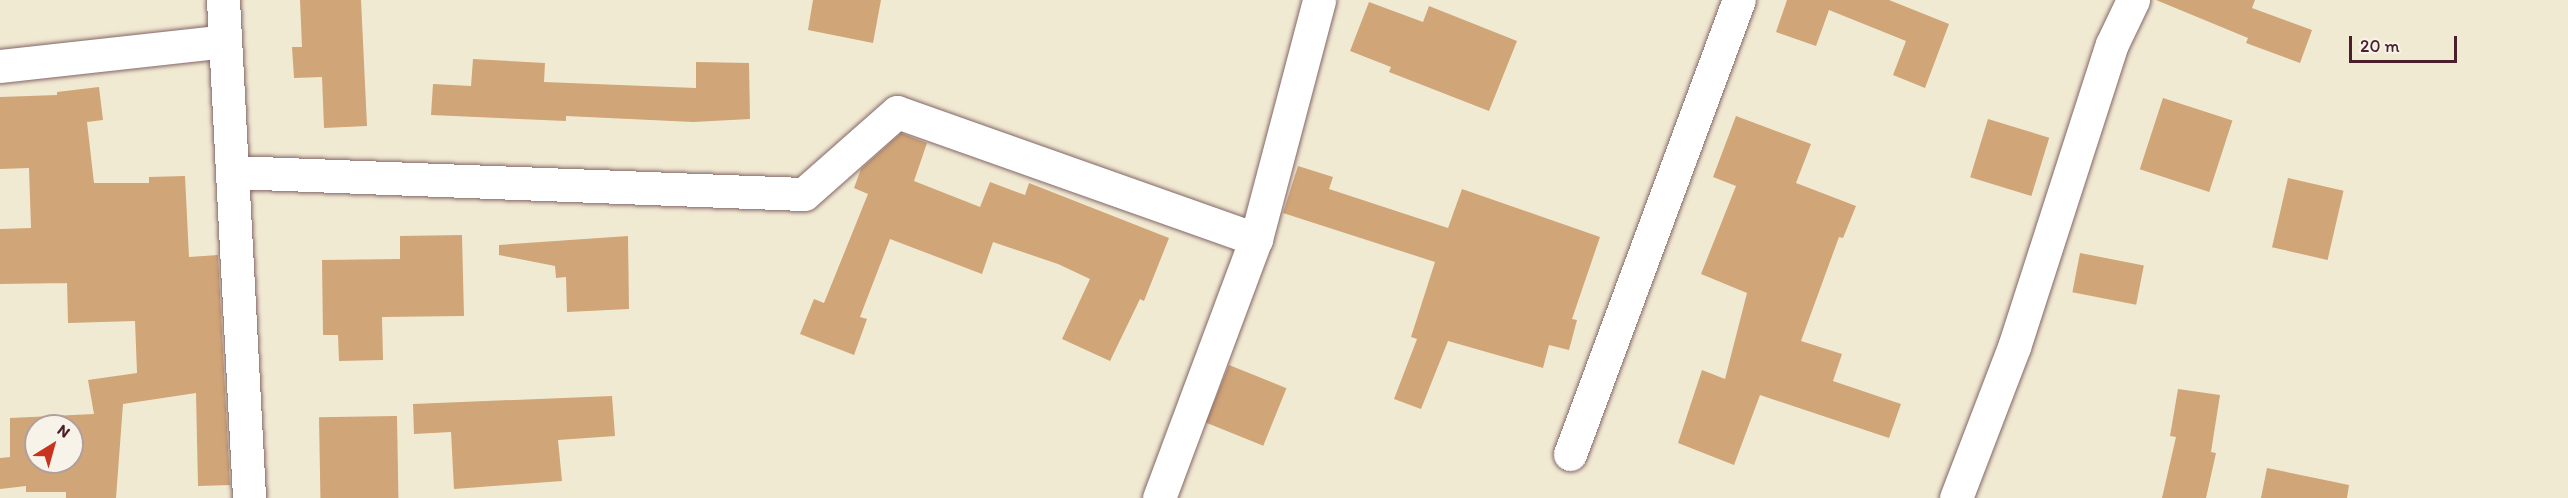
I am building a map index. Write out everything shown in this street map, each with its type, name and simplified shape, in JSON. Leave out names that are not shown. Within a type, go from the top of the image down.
[{"type":"street","points":[[223,0],[249,498]]},
{"type":"street","points":[[1159,498],[1256,239],[1319,0]]},
{"type":"street","points":[[1570,454],[1738,0]]},
{"type":"street","points":[[1956,498],[2014,346],[2112,44],[2133,0]]},
{"type":"street","points":[[0,66],[225,41]]},
{"type":"street","points":[[233,172],[804,194],[897,112],[1256,239]]},
{"type":"building","points":[[300,0],[361,0],[367,126],[324,128],[322,77],[294,78],[292,47],[302,47]]},
{"type":"building","points":[[813,0],[881,0],[873,43],[808,30]]},
{"type":"building","points":[[1787,0],[1889,0],[1949,24],[1925,88],[1893,75],[1906,41],[1829,10],[1816,46],[1776,32]]},
{"type":"building","points":[[2156,0],[2255,0],[2252,8],[2312,30],[2300,63],[2246,43],[2248,38]]},
{"type":"building","points":[[1369,2],[1423,22],[1429,6],[1517,41],[1489,111],[1389,72],[1391,67],[1350,51]]},
{"type":"building","points":[[473,59],[545,63],[544,82],[696,88],[696,62],[749,63],[750,119],[693,122],[566,116],[566,121],[431,115],[433,84],[471,86]]},
{"type":"building","points":[[99,87],[103,120],[87,122],[94,183],[149,183],[149,177],[185,176],[189,257],[218,255],[230,485],[198,486],[196,393],[123,404],[116,498],[66,498],[66,492],[26,492],[26,486],[0,489],[0,458],[10,457],[10,418],[24,417],[24,474],[84,474],[84,414],[94,414],[88,380],[137,373],[135,321],[68,323],[67,283],[0,284],[0,229],[31,228],[29,168],[0,169],[0,97],[57,95],[57,92]]},
{"type":"building","points":[[2163,98],[2232,121],[2209,192],[2140,169]]},
{"type":"building","points":[[1736,116],[1811,144],[1796,183],[1856,206],[1843,238],[1839,237],[1801,341],[1842,354],[1833,381],[1901,404],[1889,438],[1760,395],[1734,465],[1678,443],[1702,370],[1725,379],[1747,293],[1701,274],[1736,186],[1713,177]]},
{"type":"building","points":[[1988,119],[2049,138],[2031,196],[1970,177]]},
{"type":"building","points":[[901,133],[927,143],[914,181],[980,207],[990,182],[1025,195],[1029,183],[1169,238],[1144,301],[1140,299],[1110,361],[1062,339],[1090,279],[1058,264],[993,242],[982,274],[890,239],[860,317],[867,319],[854,355],[800,334],[814,299],[824,303],[868,194],[854,188],[861,169]]},
{"type":"building","points":[[1298,166],[1333,177],[1329,189],[1448,228],[1462,189],[1600,237],[1572,319],[1577,320],[1569,350],[1549,345],[1543,368],[1448,341],[1421,409],[1394,399],[1417,339],[1411,337],[1435,262],[1283,213]]},
{"type":"building","points":[[2288,178],[2344,191],[2328,260],[2272,247]]},
{"type":"building","points":[[462,235],[464,316],[382,317],[383,360],[339,361],[338,335],[323,335],[322,260],[400,259],[400,236]]},
{"type":"building","points":[[628,236],[629,309],[567,312],[566,277],[556,278],[555,266],[499,255],[499,245]]},
{"type":"building","points":[[2080,253],[2144,265],[2136,305],[2072,292]]},
{"type":"building","points":[[1229,365],[1286,388],[1263,446],[1206,422]]},
{"type":"building","points":[[2178,389],[2220,395],[2211,452],[2216,453],[2206,498],[2162,498],[2176,437],[2170,436]]},
{"type":"building","points":[[612,396],[615,436],[558,440],[562,481],[454,489],[451,432],[414,434],[413,404]]},
{"type":"building","points":[[397,416],[398,498],[320,498],[319,417]]},
{"type":"building","points":[[2267,468],[2349,485],[2347,498],[2261,498]]}]
